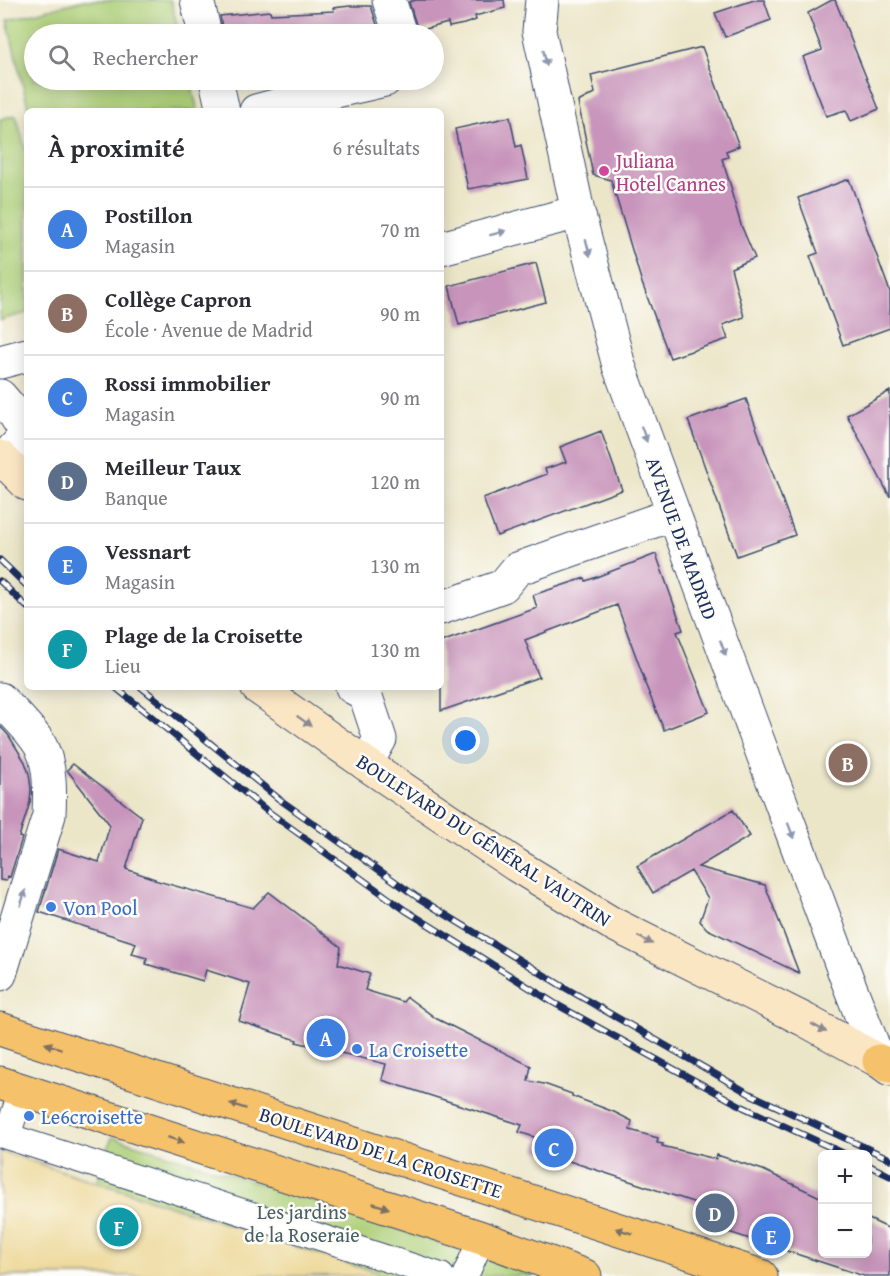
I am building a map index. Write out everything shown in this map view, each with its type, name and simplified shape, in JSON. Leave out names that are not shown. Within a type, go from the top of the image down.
[{"type":"main road","points":[[1,461],[24,481]]},
{"type":"main road","name":"BOULEVARD DU GÉNÉRAL VAUTRIN","points":[[261,690],[516,865],[611,923],[805,1020],[886,1065]]},
{"type":"main road","name":"BOULEVARD DE LA CROISETTE","points":[[0,1029],[761,1276]]},
{"type":"main road","points":[[11,1086],[479,1237],[585,1276]]},
{"type":"street","points":[[197,0],[203,24]]},
{"type":"street","points":[[389,0],[397,24]]},
{"type":"street","name":"AVENUE DE MADRID","points":[[542,0],[539,31],[578,212],[619,366],[764,758],[886,1065]]},
{"type":"street","points":[[218,90],[222,108]]},
{"type":"street","points":[[267,108],[341,90]]},
{"type":"street","points":[[444,247],[578,212]]},
{"type":"street","points":[[0,362],[24,356]]},
{"type":"street","points":[[0,396],[24,429]]},
{"type":"street","points":[[1,461],[24,437]]},
{"type":"street","points":[[444,607],[502,586],[517,569],[674,514]]},
{"type":"street","points":[[358,690],[365,694],[380,739],[366,764]]},
{"type":"street","points":[[0,699],[42,747],[50,791],[49,815],[0,974]]},
{"type":"street","points":[[11,1086],[4,1135],[441,1276]]},
{"type":"street","points":[[465,1276],[477,1249],[479,1237]]},
{"type":"green space","points":[[84,0],[171,0],[177,24],[24,24],[24,90],[193,90],[197,108],[28,108],[7,20]]},
{"type":"green space","points":[[16,115],[24,145],[24,314],[0,320],[0,119]]},
{"type":"green space","name":"Les jardins de la Roseraie","points":[[112,1137],[315,1201],[536,1276],[376,1276],[377,1273],[97,1182]]},
{"type":"sand","points":[[0,1151],[377,1273],[376,1276],[0,1276]]},
{"type":"building","points":[[416,0],[504,0],[505,8],[475,16],[476,20],[449,27],[448,23],[416,24],[409,2]]},
{"type":"building","points":[[754,0],[764,0],[771,20],[725,37],[715,13]]},
{"type":"building","points":[[835,0],[879,109],[851,121],[846,110],[826,116],[803,57],[822,50],[808,13]]},
{"type":"building","points":[[371,6],[377,24],[221,24],[220,16],[270,11],[271,14],[334,11],[333,8]]},
{"type":"building","points":[[702,47],[739,146],[726,151],[728,157],[722,159],[741,225],[755,258],[731,268],[744,317],[723,325],[728,339],[670,358],[642,283],[611,180],[593,175],[578,102],[595,93],[591,75]]},
{"type":"building","points":[[510,117],[516,147],[521,145],[528,179],[468,189],[455,129]]},
{"type":"building","points":[[849,179],[890,292],[890,328],[843,345],[810,256],[818,253],[798,198]]},
{"type":"building","points":[[536,263],[546,302],[459,325],[449,286]]},
{"type":"building","points":[[890,391],[890,497],[847,415]]},
{"type":"building","points":[[746,399],[795,535],[737,556],[688,420]]},
{"type":"building","points":[[601,431],[622,490],[497,536],[483,498],[547,474],[545,469],[566,462],[560,447]]},
{"type":"building","points":[[656,554],[683,630],[677,632],[709,712],[664,730],[617,605],[525,640],[539,677],[441,711],[441,690],[444,690],[444,641],[537,608],[533,595],[585,578],[586,581]]},
{"type":"building","points":[[0,726],[25,762],[31,789],[30,802],[19,837],[22,838],[10,877],[8,876],[6,881],[0,880]]},
{"type":"building","points":[[73,764],[142,817],[126,869],[154,880],[253,908],[269,892],[341,947],[338,964],[370,974],[365,990],[403,1002],[407,997],[437,1019],[531,1066],[528,1081],[572,1094],[572,1096],[614,1112],[632,1121],[630,1130],[658,1138],[657,1143],[663,1144],[662,1146],[716,1159],[717,1155],[763,1170],[818,1196],[818,1258],[872,1258],[872,1220],[890,1229],[890,1276],[864,1276],[716,1228],[711,1219],[696,1214],[699,1204],[536,1150],[540,1139],[519,1132],[522,1125],[382,1080],[386,1064],[296,1042],[297,1040],[239,1021],[250,984],[206,970],[203,981],[146,964],[147,958],[132,954],[136,943],[39,912],[58,849],[99,862],[110,825],[67,770]]},
{"type":"building","points":[[733,810],[750,836],[698,867],[765,885],[799,973],[707,929],[700,921],[708,898],[691,871],[653,893],[637,866]]},
{"type":"railway","points":[[0,560],[24,583]]},
{"type":"railway","points":[[0,581],[24,604]]},
{"type":"railway","points":[[119,690],[266,810],[405,910],[554,1003],[743,1107],[836,1150]]},
{"type":"railway","points":[[145,690],[279,799],[417,897],[562,986],[750,1094],[890,1159]]},
{"type":"railway","points":[[872,1167],[890,1176]]},
{"type":"place","name":"Juliana Hotel Cannes","points":[[604,171]]},
{"type":"place","name":"Collège Capron","points":[[848,763]]},
{"type":"place","name":"Von Pool","points":[[51,907]]},
{"type":"place","name":"Postillon","points":[[326,1038]]},
{"type":"place","name":"La Croisette","points":[[357,1049]]},
{"type":"place","name":"Le6croisette","points":[[29,1116]]},
{"type":"place","name":"Rossi immobilier","points":[[554,1148]]},
{"type":"place","name":"Meilleur Taux","points":[[715,1213]]},
{"type":"place","name":"Plage de la Croisette","points":[[119,1227]]},
{"type":"place","name":"Vessnart","points":[[771,1236]]}]
